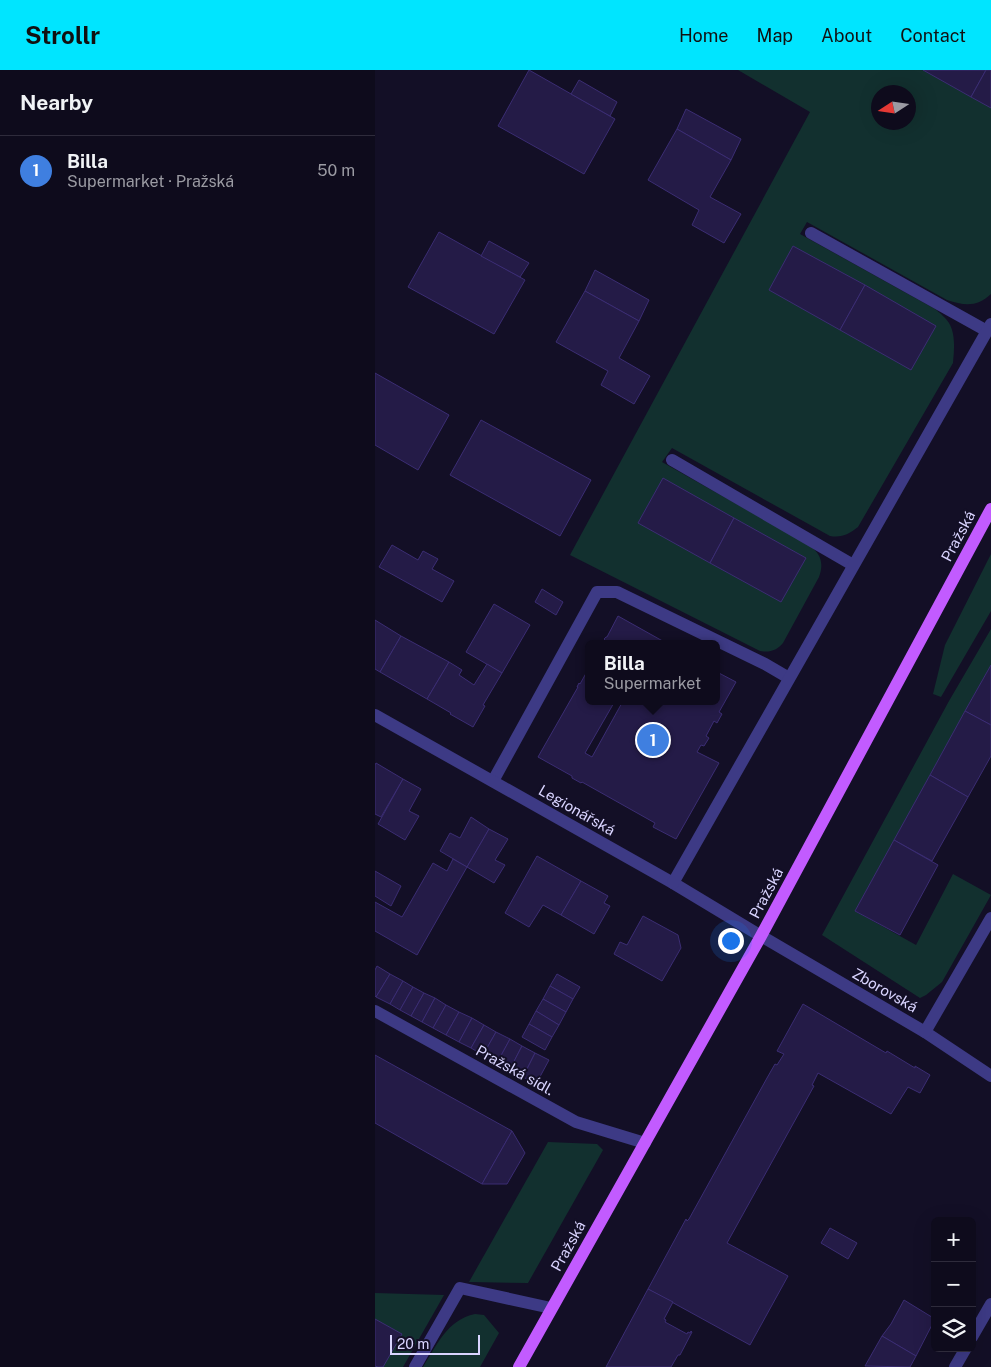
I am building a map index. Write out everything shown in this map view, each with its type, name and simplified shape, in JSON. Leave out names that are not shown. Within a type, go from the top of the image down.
[{"type":"main road","name":"Pražská","points":[[519,1367],[761,936],[991,509]]},
{"type":"street","points":[[673,883],[989,327],[811,233]]},
{"type":"street","points":[[672,460],[853,565]]},
{"type":"street","points":[[493,781],[597,592],[617,592],[716,640]]},
{"type":"street","points":[[720,642],[789,678]]},
{"type":"street","name":"Legionářská","points":[[375,715],[673,883],[761,936]]},
{"type":"street","points":[[925,1032],[991,918]]},
{"type":"street","name":"Zborovská","points":[[761,936],[925,1032],[991,1076]]},
{"type":"street","name":"Pražská sídl.","points":[[375,1011],[576,1122],[645,1142]]},
{"type":"street","points":[[415,1367],[460,1288],[551,1308]]},
{"type":"street","points":[[976,1331],[991,1304]]},
{"type":"street","points":[[955,1367],[964,1352]]},
{"type":"green space","points":[[738,70],[991,70],[991,294],[981,301],[971,304],[947,300],[807,222],[800,234],[935,309],[949,323],[953,332],[953,363],[858,527],[845,535],[830,536],[672,448],[662,462],[809,545],[819,555],[821,567],[819,577],[783,643],[773,650],[767,652],[760,651],[570,555],[810,112]]},
{"type":"green space","points":[[991,554],[991,611],[941,697],[933,694],[945,645]]},
{"type":"green space","points":[[991,629],[991,665],[855,911],[916,945],[953,874],[991,895],[942,982],[920,998],[822,935],[949,701]]},
{"type":"green space","points":[[548,1142],[597,1144],[603,1150],[528,1283],[469,1282]]},
{"type":"green space","points":[[375,1293],[444,1295],[403,1367],[375,1367]]},
{"type":"green space","points":[[475,1314],[484,1315],[499,1333],[480,1367],[423,1367],[444,1334],[457,1322]]},
{"type":"building","points":[[529,70],[615,119],[584,174],[498,126]]},
{"type":"building","points":[[923,70],[986,70],[971,97]]},
{"type":"building","points":[[986,70],[991,70],[991,108],[971,97]]},
{"type":"building","points":[[579,80],[617,102],[610,116],[571,94]]},
{"type":"building","points":[[686,109],[741,139],[731,160],[677,129]]},
{"type":"building","points":[[677,129],[731,160],[710,197],[741,214],[724,243],[692,225],[699,210],[648,180]]},
{"type":"building","points":[[439,232],[525,280],[494,334],[408,287]]},
{"type":"building","points":[[489,241],[529,263],[520,277],[481,256]]},
{"type":"building","points":[[793,246],[865,285],[840,330],[769,290]]},
{"type":"building","points":[[595,270],[649,300],[639,321],[585,291]]},
{"type":"building","points":[[865,285],[936,326],[911,370],[840,330]]},
{"type":"building","points":[[585,291],[639,321],[619,358],[650,376],[634,404],[601,385],[608,371],[556,342]]},
{"type":"building","points":[[375,373],[449,415],[418,470],[375,445]]},
{"type":"building","points":[[481,420],[591,480],[560,536],[450,475]]},
{"type":"building","points":[[663,478],[734,518],[710,563],[638,523]]},
{"type":"building","points":[[734,518],[806,558],[781,602],[710,563]]},
{"type":"building","points":[[392,545],[418,560],[423,551],[438,559],[432,569],[454,581],[442,602],[379,567]]},
{"type":"building","points":[[542,589],[563,602],[556,615],[535,602]]},
{"type":"building","points":[[494,604],[530,625],[502,673],[466,652]]},
{"type":"building","points":[[618,616],[661,640],[604,639],[607,637]]},
{"type":"building","points":[[375,620],[401,636],[380,672],[375,669]]},
{"type":"building","points":[[401,636],[449,662],[427,699],[380,672]]},
{"type":"building","points":[[449,662],[462,670],[459,675],[474,685],[487,664],[502,673],[483,705],[485,706],[473,727],[427,699]]},
{"type":"building","points":[[991,665],[991,725],[965,711]]},
{"type":"building","points":[[720,674],[736,682],[719,712],[722,714],[717,723],[714,721],[706,736],[709,738],[704,746],[701,745],[697,752],[719,763],[676,839],[653,827],[655,823],[572,778],[572,776],[538,757],[585,675],[585,705],[613,705],[585,753],[592,757],[621,705],[720,705]]},
{"type":"building","points":[[965,711],[991,725],[991,756],[968,797],[930,775]]},
{"type":"building","points":[[376,763],[403,779],[381,817],[375,814]]},
{"type":"building","points":[[930,775],[968,797],[932,861],[894,840]]},
{"type":"building","points":[[403,779],[421,789],[409,811],[419,816],[405,840],[378,824]]},
{"type":"building","points":[[471,817],[489,829],[467,867],[440,851],[450,833],[460,838]]},
{"type":"building","points":[[489,829],[508,839],[495,860],[505,865],[494,883],[467,867]]},
{"type":"building","points":[[894,840],[938,865],[900,935],[855,911]]},
{"type":"building","points":[[537,856],[581,881],[561,915],[543,905],[529,927],[505,913]]},
{"type":"building","points":[[453,859],[467,867],[417,955],[375,931],[375,902],[402,917],[433,863],[447,871]]},
{"type":"building","points":[[375,871],[401,886],[391,906],[375,896]]},
{"type":"building","points":[[581,881],[608,896],[604,903],[610,906],[594,934],[561,915]]},
{"type":"building","points":[[643,916],[678,935],[681,948],[662,981],[614,954],[620,942],[627,945]]},
{"type":"building","points":[[377,966],[390,974],[376,997],[375,970]]},
{"type":"building","points":[[390,974],[403,981],[390,1004],[376,997]]},
{"type":"building","points":[[557,974],[580,987],[573,999],[550,986]]},
{"type":"building","points":[[403,981],[413,987],[400,1010],[390,1004]]},
{"type":"building","points":[[550,986],[573,999],[566,1012],[543,999]]},
{"type":"building","points":[[413,987],[424,993],[411,1016],[400,1010]]},
{"type":"building","points":[[424,993],[435,998],[422,1022],[411,1016]]},
{"type":"building","points":[[435,998],[446,1005],[433,1028],[422,1022]]},
{"type":"building","points":[[543,999],[566,1012],[559,1025],[536,1011]]},
{"type":"building","points":[[803,1004],[886,1053],[887,1051],[930,1075],[920,1093],[908,1087],[891,1114],[818,1073],[812,1085],[814,1086],[727,1243],[788,1276],[750,1345],[648,1289],[775,1064],[777,1065],[784,1054],[777,1051]]},
{"type":"building","points":[[446,1005],[459,1012],[446,1035],[433,1028]]},
{"type":"building","points":[[536,1011],[559,1025],[552,1037],[529,1024]]},
{"type":"building","points":[[459,1012],[472,1018],[459,1042],[446,1035]]},
{"type":"building","points":[[472,1018],[484,1025],[471,1048],[459,1042]]},
{"type":"building","points":[[529,1024],[552,1037],[545,1050],[522,1037]]},
{"type":"building","points":[[484,1025],[496,1032],[483,1055],[471,1048]]},
{"type":"building","points":[[496,1032],[510,1039],[497,1063],[483,1055]]},
{"type":"building","points":[[510,1039],[522,1046],[510,1069],[497,1063]]},
{"type":"building","points":[[522,1046],[535,1053],[523,1077],[510,1069]]},
{"type":"building","points":[[535,1053],[549,1060],[536,1084],[523,1077]]},
{"type":"building","points":[[375,1055],[512,1131],[482,1184],[375,1123]]},
{"type":"building","points":[[512,1131],[525,1153],[507,1184],[482,1184]]},
{"type":"building","points":[[830,1228],[857,1243],[848,1259],[821,1243]]},
{"type":"building","points":[[648,1289],[673,1302],[664,1319],[666,1320],[665,1322],[687,1334],[692,1332],[680,1355],[678,1355],[671,1367],[606,1367]]},
{"type":"building","points":[[904,1300],[931,1317],[931,1327],[916,1356],[882,1336]]},
{"type":"building","points":[[375,1319],[402,1334],[383,1367],[375,1366]]},
{"type":"building","points":[[882,1336],[916,1356],[910,1367],[865,1366]]},
{"type":"place","name":"Billa","points":[[653,740]]}]
